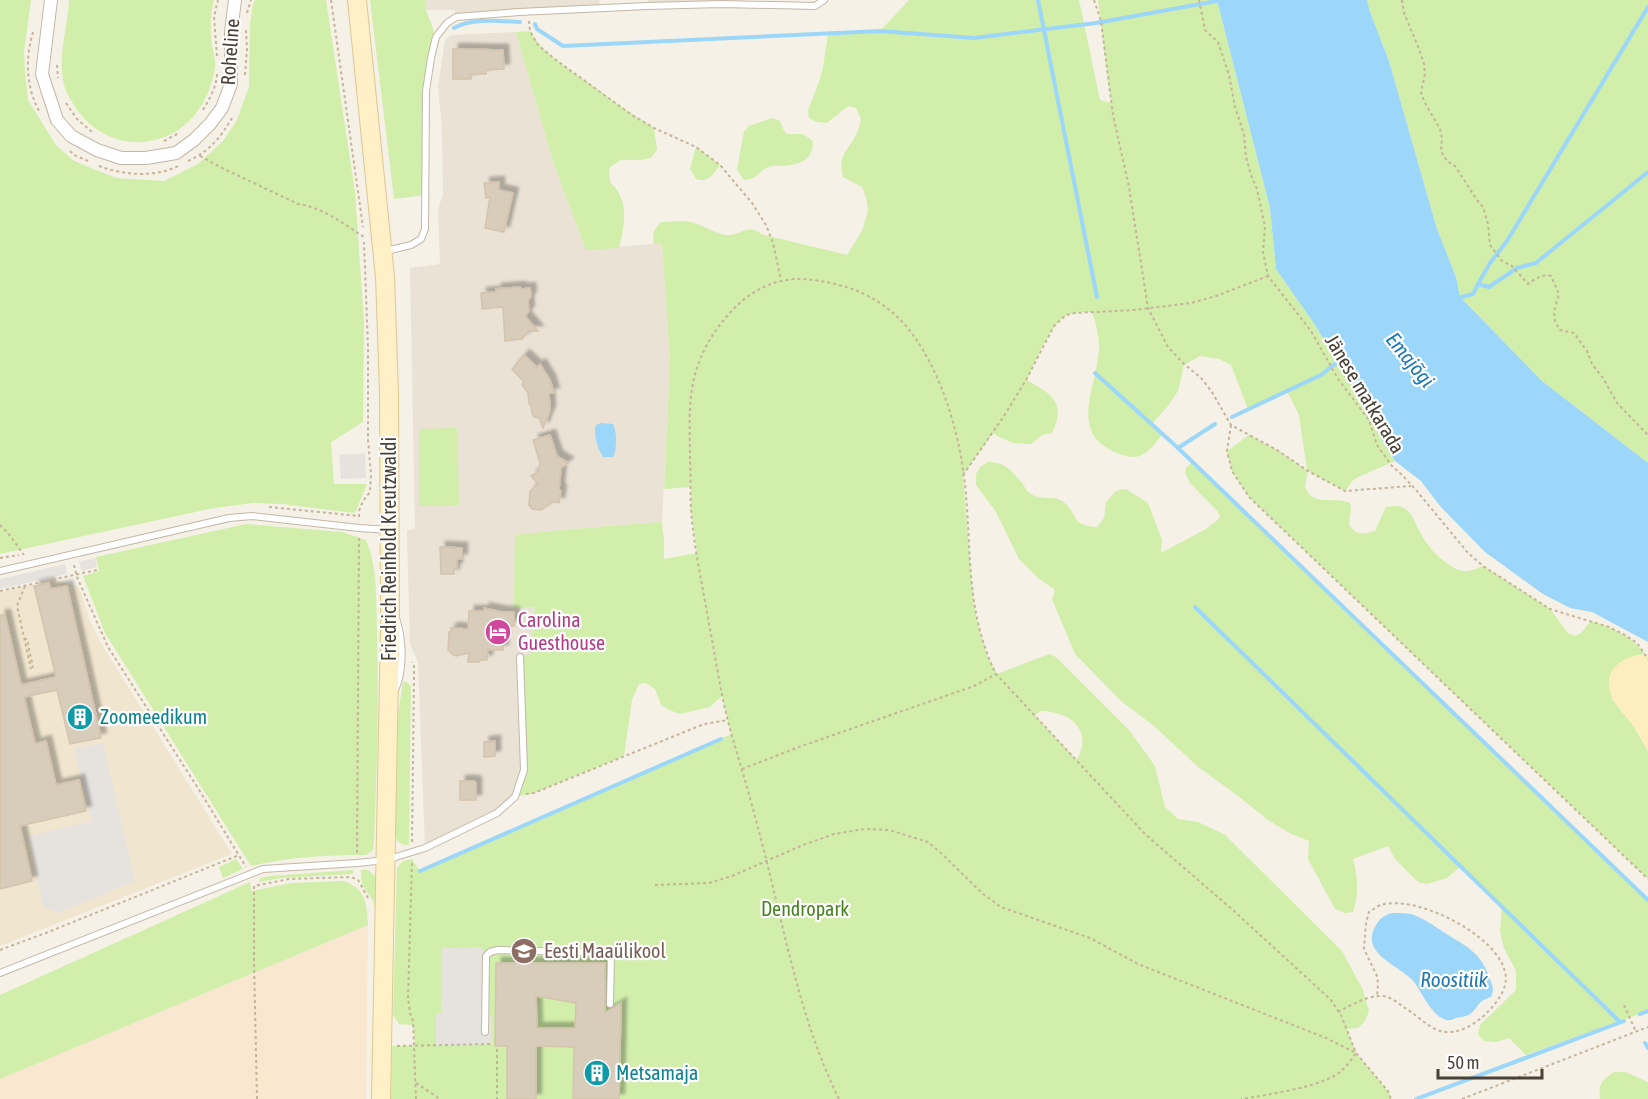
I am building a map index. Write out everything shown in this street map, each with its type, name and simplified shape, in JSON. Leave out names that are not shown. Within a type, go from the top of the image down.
[{"type":"main road","name":"Friedrich Reinhold Kreutzwaldi","points":[[357,0],[385,277],[389,392],[389,705],[381,1099]]},
{"type":"street","name":"Roheline","points":[[51,0],[42,74],[57,120],[70,136],[97,150],[121,158],[146,158],[176,153],[194,140],[222,108],[231,84],[231,32],[235,0]]},
{"type":"lane","points":[[382,252],[411,245],[421,239],[425,229],[426,91],[436,37],[447,23],[456,17],[722,4],[815,6],[824,0]]},
{"type":"lane","points":[[0,569],[230,518],[252,516],[390,530]]},
{"type":"lane","points":[[0,973],[263,869],[357,864],[386,860],[425,848],[497,813],[515,796],[524,770],[520,657]]},
{"type":"lane","points":[[485,1032],[486,956],[498,950],[610,952],[610,1004]]},
{"type":"path","points":[[217,57],[214,17],[218,0]]},
{"type":"path","points":[[246,17],[251,0]]},
{"type":"path","points":[[331,0],[364,237],[369,347],[370,492],[359,511],[358,880]]},
{"type":"path","points":[[1094,0],[1101,21],[1113,115],[1130,187],[1148,308],[1168,347],[1201,378],[1231,425],[1277,450],[1308,471],[1345,491],[1412,486]]},
{"type":"path","name":"Jänese matkarada","points":[[1200,0],[1205,30],[1218,42],[1244,134],[1246,157],[1257,189],[1264,227],[1263,252],[1268,276],[1311,330],[1338,379],[1370,420],[1377,445],[1391,465],[1404,476],[1468,554],[1483,566],[1550,609],[1609,627],[1625,635],[1637,643],[1648,659]]},
{"type":"path","points":[[1402,0],[1404,13],[1424,64],[1425,74],[1421,92],[1440,129],[1441,151],[1447,161],[1455,166],[1483,207],[1488,224],[1490,245],[1500,259],[1512,266],[1528,284],[1538,277],[1551,276],[1559,294],[1554,311],[1560,330],[1574,333],[1617,404],[1648,435]]},
{"type":"path","points":[[528,12],[530,31],[538,45],[556,60],[632,115],[696,147],[720,165],[752,203],[766,225],[773,243],[781,281]]},
{"type":"path","points":[[244,82],[247,49],[246,25]]},
{"type":"path","points":[[35,27],[28,59],[28,77],[32,97],[41,114]]},
{"type":"path","points":[[57,64],[59,80]]},
{"type":"path","points":[[200,114],[210,98],[216,82],[218,66]]},
{"type":"path","points":[[63,96],[77,119],[95,134]]},
{"type":"path","points":[[68,149],[74,155],[112,171],[141,175],[174,168],[200,156],[220,137],[236,111]]},
{"type":"path","points":[[162,141],[183,131]]},
{"type":"path","points":[[200,156],[298,204],[310,205],[364,237]]},
{"type":"path","points":[[963,475],[1026,380],[1054,326],[1066,315],[1191,303],[1268,276]]},
{"type":"path","points":[[839,1099],[814,1041],[799,993],[728,720],[691,510],[690,403],[693,380],[713,334],[730,311],[756,290],[773,282],[803,279],[833,283],[857,290],[875,299],[903,324],[924,351],[936,375],[954,429],[963,475],[973,598],[978,626],[996,674],[1146,835],[1331,1000],[1356,1053],[1388,1091],[1391,1099]]},
{"type":"path","points":[[1231,425],[1227,451],[1232,471],[1249,497],[1648,879]]},
{"type":"path","points":[[0,525],[24,555]]},
{"type":"path","points":[[71,555],[76,574],[108,647],[250,874],[254,886],[257,1099]]},
{"type":"path","points":[[0,591],[97,570]]},
{"type":"path","points":[[25,586],[17,606],[32,669]]},
{"type":"path","points":[[410,658],[414,666],[414,678],[408,998],[413,1021],[416,1099]]},
{"type":"path","points":[[742,769],[974,687],[996,674]]},
{"type":"path","points":[[515,796],[534,793],[704,724],[728,720]]},
{"type":"path","points":[[655,885],[710,883],[834,834],[865,829],[889,830],[928,842],[983,894],[1001,907],[1090,938],[1138,964],[1326,1038],[1356,1053]]},
{"type":"path","points":[[0,950],[239,855]]},
{"type":"path","points":[[254,886],[289,879],[351,877]]},
{"type":"path","points":[[1338,1012],[1368,998],[1377,997],[1382,996],[1392,999],[1436,1029],[1452,1032],[1478,1021],[1497,1002],[1505,988],[1505,972],[1496,954],[1480,938],[1446,915],[1427,908],[1405,904],[1379,905],[1369,912],[1364,937],[1364,950],[1377,976],[1377,997]]},
{"type":"path","points":[[1624,1005],[1636,1032]]},
{"type":"path","points":[[1462,1099],[1648,1027]]},
{"type":"path","points":[[497,1048],[497,1099]]},
{"type":"path","points":[[1241,1099],[1304,1087],[1331,1077],[1340,1073],[1356,1053]]},
{"type":"path","points":[[416,1083],[440,1099]]},
{"type":"shaded area","points":[[425,0],[599,0],[600,9],[456,17],[455,10],[426,10]]},
{"type":"shaded area","points":[[648,0],[722,0],[722,4],[647,6]]},
{"type":"shaded area","points":[[516,32],[553,162],[586,250],[662,243],[670,361],[662,522],[516,535],[514,607],[535,606],[530,656],[521,657],[524,770],[515,797],[497,813],[425,848],[418,662],[410,644],[407,537],[407,530],[415,529],[410,268],[440,264],[438,209],[443,194],[442,129],[438,86],[445,40],[452,35]]},
{"type":"shaded area","points":[[365,453],[366,478],[341,479],[339,455]]},
{"type":"shaded area","points":[[95,558],[97,567],[82,571],[79,562]]},
{"type":"shaded area","points":[[65,564],[67,574],[0,589],[0,579]]},
{"type":"shaded area","points":[[56,580],[79,587],[90,621],[101,643],[232,854],[0,946],[0,592]]},
{"type":"shaded area","points":[[103,743],[135,881],[58,913],[43,906],[29,836],[92,821],[74,749]]},
{"type":"shaded area","points":[[368,925],[366,1099],[0,1099],[0,1079]]},
{"type":"shaded area","points":[[481,947],[486,956],[485,1016],[491,1016],[492,1044],[436,1046],[436,1014],[441,1013],[442,948]]},
{"type":"green space","points":[[0,0],[31,0],[24,52],[28,100],[56,145],[74,161],[116,178],[164,181],[198,164],[223,141],[237,120],[249,87],[250,24],[255,0],[326,0],[355,192],[364,322],[363,422],[331,442],[334,484],[367,484],[354,513],[282,504],[253,503],[214,508],[0,554]]},
{"type":"green space","points":[[69,0],[214,0],[211,28],[214,74],[209,90],[198,110],[183,126],[166,136],[147,142],[127,141],[108,136],[90,124],[75,107],[63,80],[62,57]]},
{"type":"green space","points":[[370,0],[425,0],[426,10],[436,37],[426,91],[425,195],[394,199]]},
{"type":"green space","name":"Dendropark","points":[[909,0],[1079,0],[1100,100],[1111,103],[1098,0],[1217,0],[1270,208],[1276,269],[1338,362],[1381,419],[1381,439],[1395,461],[1354,479],[1345,491],[1308,471],[1305,486],[1310,495],[1319,499],[1341,500],[1350,503],[1349,525],[1361,533],[1375,531],[1386,507],[1395,506],[1406,509],[1430,548],[1453,567],[1465,571],[1483,566],[1550,609],[1568,633],[1575,636],[1581,633],[1591,621],[1627,637],[1645,654],[1633,656],[1612,699],[1633,725],[1648,751],[1648,879],[1249,497],[1232,471],[1227,451],[1249,435],[1307,470],[1299,415],[1287,391],[1248,409],[1231,365],[1219,359],[1200,356],[1184,365],[1178,391],[1152,424],[1163,434],[1146,453],[1136,457],[1122,455],[1105,446],[1094,436],[1089,423],[1090,395],[1099,348],[1098,334],[1092,312],[1074,313],[1056,325],[1027,380],[1049,395],[1057,406],[1058,414],[1052,433],[1042,435],[1031,444],[1013,443],[993,433],[963,475],[973,598],[978,626],[988,657],[997,674],[1049,654],[1056,657],[1129,730],[1155,766],[1165,807],[1178,819],[1198,822],[1224,834],[1342,951],[1363,990],[1369,1011],[1365,1021],[1358,1028],[1347,1029],[1356,1053],[1388,1091],[1391,1099],[391,1099],[392,1046],[415,1046],[413,1025],[399,1024],[393,1015],[397,868],[403,861],[412,859],[420,871],[731,734],[722,696],[710,707],[680,714],[661,705],[655,689],[646,683],[639,684],[632,700],[624,756],[534,793],[515,797],[524,770],[520,657],[530,655],[535,607],[514,607],[515,535],[662,522],[664,559],[697,553],[691,510],[691,487],[664,489],[670,361],[662,244],[654,244],[654,232],[661,222],[686,222],[698,224],[725,235],[753,230],[761,234],[847,255],[862,231],[868,211],[862,187],[843,177],[842,169],[843,157],[857,133],[861,119],[856,108],[848,106],[827,123],[816,122],[809,118],[808,110],[823,67],[828,34],[880,31]],"holes":[[[1040,711],[1060,714],[1077,725],[1082,737],[1077,760],[1035,716]]]},
{"type":"green space","points":[[1367,0],[1648,0],[1648,463],[1542,381],[1460,297],[1456,277],[1437,229],[1389,61]]},
{"type":"green space","points":[[530,31],[556,60],[654,128],[657,150],[651,158],[621,160],[609,168],[610,182],[621,197],[624,213],[619,248],[586,250],[553,162],[516,32]]},
{"type":"green space","points":[[772,118],[780,121],[787,134],[803,134],[813,141],[811,153],[801,162],[771,166],[754,178],[744,180],[737,170],[744,131],[749,126]]},
{"type":"green space","points":[[696,147],[720,165],[712,175],[704,180],[696,179],[690,169]]},
{"type":"green space","points":[[457,428],[459,505],[419,506],[419,429]]},
{"type":"green space","points":[[988,462],[1008,468],[1028,492],[1035,496],[1062,501],[1078,521],[1088,526],[1097,527],[1104,518],[1106,502],[1116,491],[1126,489],[1148,503],[1162,540],[1161,553],[1206,529],[1220,518],[1218,512],[1190,483],[1185,473],[1186,468],[1192,462],[1648,900],[1648,1011],[1526,1055],[1509,1038],[1496,1042],[1484,1041],[1478,1034],[1480,1025],[1516,990],[1516,971],[1504,948],[1500,931],[1502,907],[1461,866],[1447,878],[1427,884],[1418,882],[1395,859],[1388,846],[1353,859],[1357,885],[1353,912],[1345,913],[1335,909],[1308,859],[1309,841],[1291,834],[1268,820],[1197,766],[1154,726],[1121,701],[1075,654],[1052,599],[1055,590],[1038,578],[1019,559],[996,512],[976,485],[976,474],[981,466]]},
{"type":"green space","points":[[246,524],[342,532],[366,540],[370,551],[376,596],[378,710],[374,842],[373,850],[366,855],[308,857],[251,866],[105,633],[83,576],[99,571],[96,557]]},
{"type":"green space","points":[[403,682],[411,686],[409,845],[400,843],[395,835],[397,720]]},
{"type":"green space","points":[[236,859],[243,869],[223,878],[219,867]]},
{"type":"green space","points":[[353,870],[353,874],[282,878],[259,882],[260,878],[270,876]]},
{"type":"green space","points":[[361,870],[368,870],[376,877],[376,912],[373,901],[362,885]]},
{"type":"green space","points":[[344,881],[357,888],[364,898],[368,925],[0,1079],[0,995],[250,882],[251,891],[291,883]]},
{"type":"green space","points":[[1614,1072],[1626,1072],[1648,1082],[1648,1099],[1600,1099],[1602,1083]]},
{"type":"sand","points":[[1648,655],[1648,751],[1618,707],[1609,688],[1609,679],[1615,666],[1628,658]]},
{"type":"water","name":"Emajõgi","points":[[1217,0],[1367,0],[1389,61],[1437,229],[1456,277],[1460,297],[1542,381],[1648,463],[1648,642],[1592,612],[1570,608],[1543,594],[1485,552],[1440,506],[1421,481],[1395,461],[1381,439],[1381,419],[1338,362],[1276,269],[1270,208]]},
{"type":"water","points":[[613,424],[616,445],[613,457],[603,457],[598,446],[595,429],[596,425]]},
{"type":"water","name":"Roositiik","points":[[1392,913],[1411,914],[1429,922],[1478,956],[1492,986],[1491,997],[1482,1001],[1472,1013],[1465,1016],[1448,1020],[1437,1014],[1414,982],[1384,959],[1373,945],[1372,937],[1375,927],[1382,918]]},
{"type":"building","points":[[453,49],[503,50],[504,69],[486,70],[486,74],[471,74],[471,79],[453,79]]},
{"type":"building","points":[[499,182],[499,190],[513,193],[504,232],[485,228],[490,197],[486,198],[484,183]]},
{"type":"building","points":[[520,287],[521,289],[530,288],[529,311],[525,316],[538,331],[529,331],[522,339],[505,341],[503,307],[482,309],[481,293]]},
{"type":"building","points":[[524,355],[537,367],[540,364],[550,380],[554,393],[549,393],[550,411],[543,428],[539,418],[534,417],[532,413],[528,393],[522,385],[524,382],[512,369]]},
{"type":"building","points":[[550,435],[557,456],[568,463],[561,468],[559,503],[553,502],[541,510],[532,509],[529,505],[530,491],[538,484],[531,476],[539,471],[540,463],[533,440]]},
{"type":"building","points":[[440,547],[462,548],[462,559],[457,559],[454,574],[441,574]]},
{"type":"building","name":"Zoomeedikum","points":[[49,583],[50,589],[67,586],[101,738],[70,744],[57,690],[24,697],[35,744],[46,741],[56,785],[79,780],[86,811],[20,826],[32,881],[0,889],[0,615],[5,615],[21,685],[56,677],[34,586]]},
{"type":"building","points":[[484,608],[514,612],[514,626],[504,626],[503,650],[488,650],[487,660],[468,662],[469,653],[456,656],[448,650],[449,632],[451,628],[468,629],[469,611],[484,611]]},
{"type":"building","points":[[495,741],[495,756],[484,757],[484,742]]},
{"type":"building","points":[[460,781],[476,783],[476,800],[460,800]]},
{"type":"building","points":[[496,963],[605,963],[605,1013],[621,1003],[619,1099],[573,1099],[574,1047],[536,1046],[536,1099],[507,1099],[507,1046],[495,1046]],"holes":[[[536,996],[576,1003],[575,1028],[537,1028]]]},
{"type":"waterway","points":[[1038,0],[1097,297]]},
{"type":"waterway","points":[[535,24],[537,29],[563,46],[880,31],[974,38],[1096,23],[1217,1]]},
{"type":"waterway","points":[[1478,284],[1507,241],[1648,7]]},
{"type":"waterway","points":[[454,28],[477,21],[520,22]]},
{"type":"waterway","points":[[1457,298],[1473,294],[1478,284],[1489,287],[1517,268],[1536,263],[1648,172]]},
{"type":"waterway","points":[[1232,417],[1321,375],[1340,360]]},
{"type":"waterway","points":[[1095,373],[1178,448],[1215,424]]},
{"type":"waterway","points":[[1178,448],[1648,900]]},
{"type":"waterway","points":[[1195,607],[1620,1022]]},
{"type":"waterway","points":[[420,871],[721,739]]},
{"type":"waterway","points":[[1640,1014],[1648,1011]]},
{"type":"waterway","points":[[1416,1099],[1624,1021]]},
{"type":"waterway","points":[[1645,1043],[1648,1048]]},
{"type":"place","name":"Carolina Guesthouse","points":[[498,632]]},
{"type":"place","name":"Zoomeedikum","points":[[80,717]]},
{"type":"place","name":"Eesti Maaülikool","points":[[524,951]]},
{"type":"place","name":"Metsamaja","points":[[597,1073]]}]
